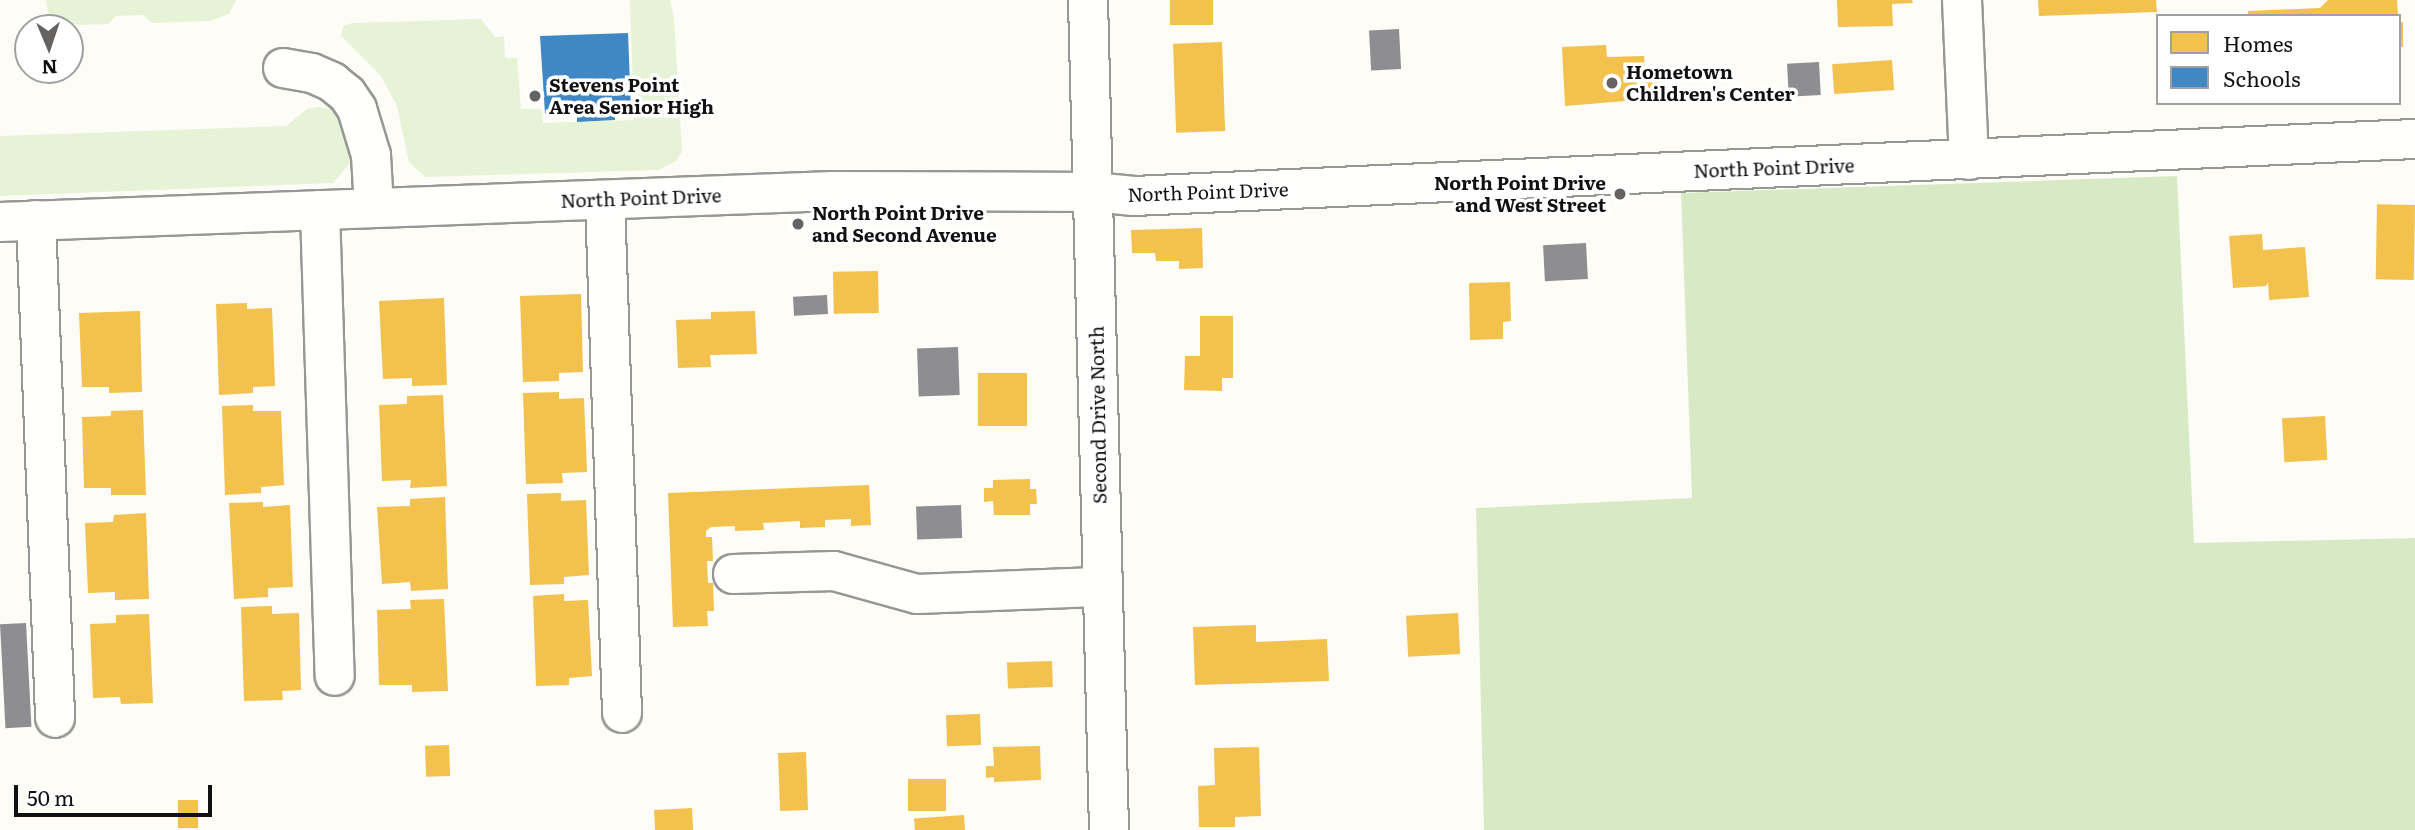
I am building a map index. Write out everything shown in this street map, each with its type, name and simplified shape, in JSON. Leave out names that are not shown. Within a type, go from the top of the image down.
[{"type":"street","name":"Second Drive North","points":[[1088,0],[1109,830]]},
{"type":"street","points":[[1962,0],[1969,160]]},
{"type":"street","points":[[284,68],[312,73],[332,82],[347,94],[357,109],[371,155],[374,208]]},
{"type":"street","name":"North Point Drive","points":[[18,221],[833,191],[1093,192],[1134,196],[2415,139]]},
{"type":"street","points":[[605,200],[622,713]]},
{"type":"street","points":[[320,210],[335,676]]},
{"type":"street","points":[[18,221],[55,718]]},
{"type":"street","points":[[733,574],[834,571],[918,594],[1102,587]]},
{"type":"green space","points":[[46,0],[236,0],[229,14],[210,21],[152,23],[143,15],[116,16],[108,24],[84,25],[84,14],[48,12]]},
{"type":"green space","points":[[630,0],[670,0],[674,18],[682,151],[677,160],[659,170],[425,177],[409,162],[397,106],[381,76],[341,36],[343,26],[352,23],[481,19],[495,37],[504,36],[505,58],[517,58],[521,109],[542,109],[543,123],[634,120]]},
{"type":"green space","points":[[307,109],[331,109],[341,119],[351,149],[350,163],[333,183],[0,196],[0,136],[286,126]]},
{"type":"green space","points":[[2177,176],[2194,543],[2415,538],[2415,830],[1484,830],[1476,508],[1692,498],[1681,193]]},
{"type":"building: Homes","points":[[1170,0],[1213,0],[1213,25],[1170,25]]},
{"type":"building: Homes","points":[[1837,0],[1912,0],[1913,3],[1892,4],[1893,26],[1838,27]]},
{"type":"building: Homes","points":[[2038,0],[2156,0],[2157,12],[2039,16]]},
{"type":"building: Homes","points":[[2328,0],[2397,0],[2398,14],[2248,14],[2248,11],[2320,8]]},
{"type":"building: Homes","points":[[2401,22],[2403,47],[2401,47]]},
{"type":"building: Homes","points":[[1222,42],[1225,131],[1176,133],[1173,44]]},
{"type":"building: Homes","name":"Hometown Children's Center","points":[[1606,45],[1607,57],[1644,56],[1645,68],[1660,68],[1661,98],[1565,106],[1562,47]]},
{"type":"building: Homes","points":[[1892,60],[1894,90],[1834,94],[1832,64]]},
{"type":"building: Homes","points":[[2377,204],[2415,205],[2414,280],[2376,279]]},
{"type":"building: Homes","points":[[1202,228],[1203,268],[1179,269],[1179,261],[1156,261],[1155,253],[1132,253],[1131,230]]},
{"type":"building: Homes","points":[[2262,234],[2263,250],[2305,247],[2309,297],[2269,300],[2268,282],[2266,286],[2233,288],[2229,236]]},
{"type":"building: Homes","points":[[878,271],[879,313],[834,314],[833,272]]},
{"type":"building: Homes","points":[[1510,282],[1511,321],[1503,322],[1503,339],[1470,340],[1469,283]]},
{"type":"building: Homes","points":[[581,294],[583,372],[559,373],[559,381],[523,382],[520,296]]},
{"type":"building: Homes","points":[[444,298],[447,385],[412,386],[412,378],[383,379],[379,301]]},
{"type":"building: Homes","points":[[247,303],[247,309],[272,308],[275,386],[253,387],[253,393],[219,395],[216,304]]},
{"type":"building: Homes","points":[[140,311],[142,392],[109,393],[109,387],[82,387],[79,313]]},
{"type":"building: Homes","points":[[755,311],[757,354],[710,355],[711,367],[678,368],[676,320],[711,319],[711,312]]},
{"type":"building: Homes","points":[[1200,316],[1233,316],[1233,378],[1222,378],[1222,391],[1184,390],[1185,356],[1200,356]]},
{"type":"building: Homes","points":[[978,373],[1027,373],[1027,426],[978,426]]},
{"type":"building: Homes","points":[[559,392],[559,399],[584,398],[587,472],[562,473],[563,483],[526,484],[523,393]]},
{"type":"building: Homes","points":[[443,395],[447,486],[410,488],[411,480],[382,481],[379,405],[407,404],[407,396]]},
{"type":"building: Homes","points":[[253,405],[253,411],[281,411],[284,485],[261,487],[261,493],[225,495],[222,406]]},
{"type":"building: Homes","points":[[143,410],[146,495],[111,495],[111,488],[84,488],[82,417],[111,416],[111,411]]},
{"type":"building: Homes","points":[[2325,416],[2327,460],[2284,462],[2282,418]]},
{"type":"building: Homes","points":[[1030,479],[1030,489],[1036,489],[1037,504],[1030,504],[1030,515],[994,515],[993,501],[984,502],[984,488],[993,488],[993,480]]},
{"type":"building: Homes","points":[[869,485],[871,525],[851,526],[851,519],[825,520],[825,527],[800,528],[800,521],[763,523],[764,530],[735,531],[735,526],[711,527],[706,531],[706,537],[712,537],[713,561],[707,561],[708,583],[713,583],[714,611],[707,611],[708,626],[673,627],[668,493]]},
{"type":"building: Homes","points":[[561,493],[561,501],[586,500],[589,575],[564,577],[564,584],[530,585],[527,494]]},
{"type":"building: Homes","points":[[445,497],[448,589],[411,591],[410,582],[382,584],[377,507],[410,506],[410,499]]},
{"type":"building: Homes","points":[[263,502],[263,507],[290,505],[293,587],[268,588],[268,597],[234,599],[229,503]]},
{"type":"building: Homes","points":[[146,513],[149,599],[115,600],[115,592],[88,593],[85,523],[113,522],[114,515]]},
{"type":"building: Homes","points":[[564,594],[564,601],[588,600],[592,676],[569,678],[569,685],[536,686],[533,596]]},
{"type":"building: Homes","points":[[444,599],[448,691],[412,692],[412,685],[379,685],[377,610],[411,609],[410,600]]},
{"type":"building: Homes","points":[[272,606],[272,614],[299,613],[301,690],[282,691],[283,700],[244,701],[241,607]]},
{"type":"building: Homes","points":[[1458,613],[1460,654],[1408,657],[1406,616]]},
{"type":"building: Homes","points":[[149,614],[153,703],[121,704],[120,697],[93,698],[90,624],[116,623],[116,615]]},
{"type":"building: Homes","points":[[1256,625],[1256,642],[1327,639],[1329,681],[1195,685],[1193,627]]},
{"type":"building: Homes","points":[[1052,661],[1053,687],[1008,689],[1007,663]]},
{"type":"building: Homes","points":[[980,714],[981,745],[947,746],[946,715]]},
{"type":"building: Homes","points":[[449,745],[450,776],[426,777],[425,746]]},
{"type":"building: Homes","points":[[1040,746],[1041,780],[994,782],[994,777],[986,778],[986,766],[994,766],[993,747]]},
{"type":"building: Homes","points":[[1259,747],[1261,816],[1235,817],[1235,827],[1199,827],[1198,786],[1215,785],[1214,748]]},
{"type":"building: Homes","points":[[806,752],[808,810],[780,811],[778,753]]},
{"type":"building: Homes","points":[[908,779],[946,779],[946,811],[908,811]]},
{"type":"building: Homes","points":[[178,800],[198,800],[198,828],[178,828]]},
{"type":"building: Homes","points":[[692,808],[693,830],[655,830],[654,810]]},
{"type":"building: Homes","points":[[964,815],[965,830],[915,830],[914,818]]},
{"type":"building: Schools","points":[[628,33],[631,110],[615,111],[615,120],[577,122],[577,112],[545,114],[540,36]]},
{"type":"building: Industry","points":[[1399,29],[1401,69],[1371,71],[1369,31]]},
{"type":"building: Industry","points":[[1819,62],[1821,95],[1789,97],[1787,64]]},
{"type":"building: Industry","points":[[1586,243],[1588,279],[1545,281],[1543,245]]},
{"type":"building: Industry","points":[[827,295],[828,314],[794,316],[793,297]]},
{"type":"building: Industry","points":[[958,347],[960,395],[919,396],[917,348]]},
{"type":"building: Industry","points":[[961,505],[962,538],[917,540],[916,507]]},
{"type":"building: Industry","points":[[26,623],[31,727],[5,728],[0,624]]},
{"type":"place","name":"Hometown Children's Center","points":[[1612,83]]},
{"type":"place","name":"Stevens Point Area Senior High","points":[[535,96]]},
{"type":"place","name":"North Point Drive and West Street","points":[[1620,194]]},
{"type":"place","name":"North Point Drive and Second Avenue","points":[[798,224]]}]
